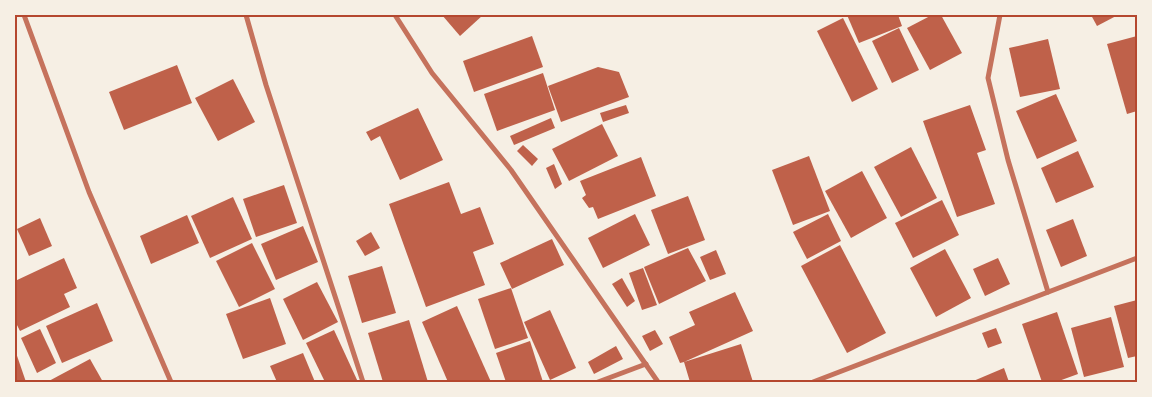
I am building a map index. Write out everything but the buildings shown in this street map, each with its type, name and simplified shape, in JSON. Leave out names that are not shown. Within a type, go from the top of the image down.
[{"type":"street","points":[[24,15],[89,192],[171,382]]},
{"type":"street","points":[[246,15],[266,85],[363,382]]},
{"type":"street","points":[[395,15],[432,73],[511,170],[658,382]]},
{"type":"street","points":[[1000,15],[988,78],[1008,160],[1048,292]]},
{"type":"street","points":[[813,382],[1137,258]]},
{"type":"street","points":[[598,382],[646,364]]}]
